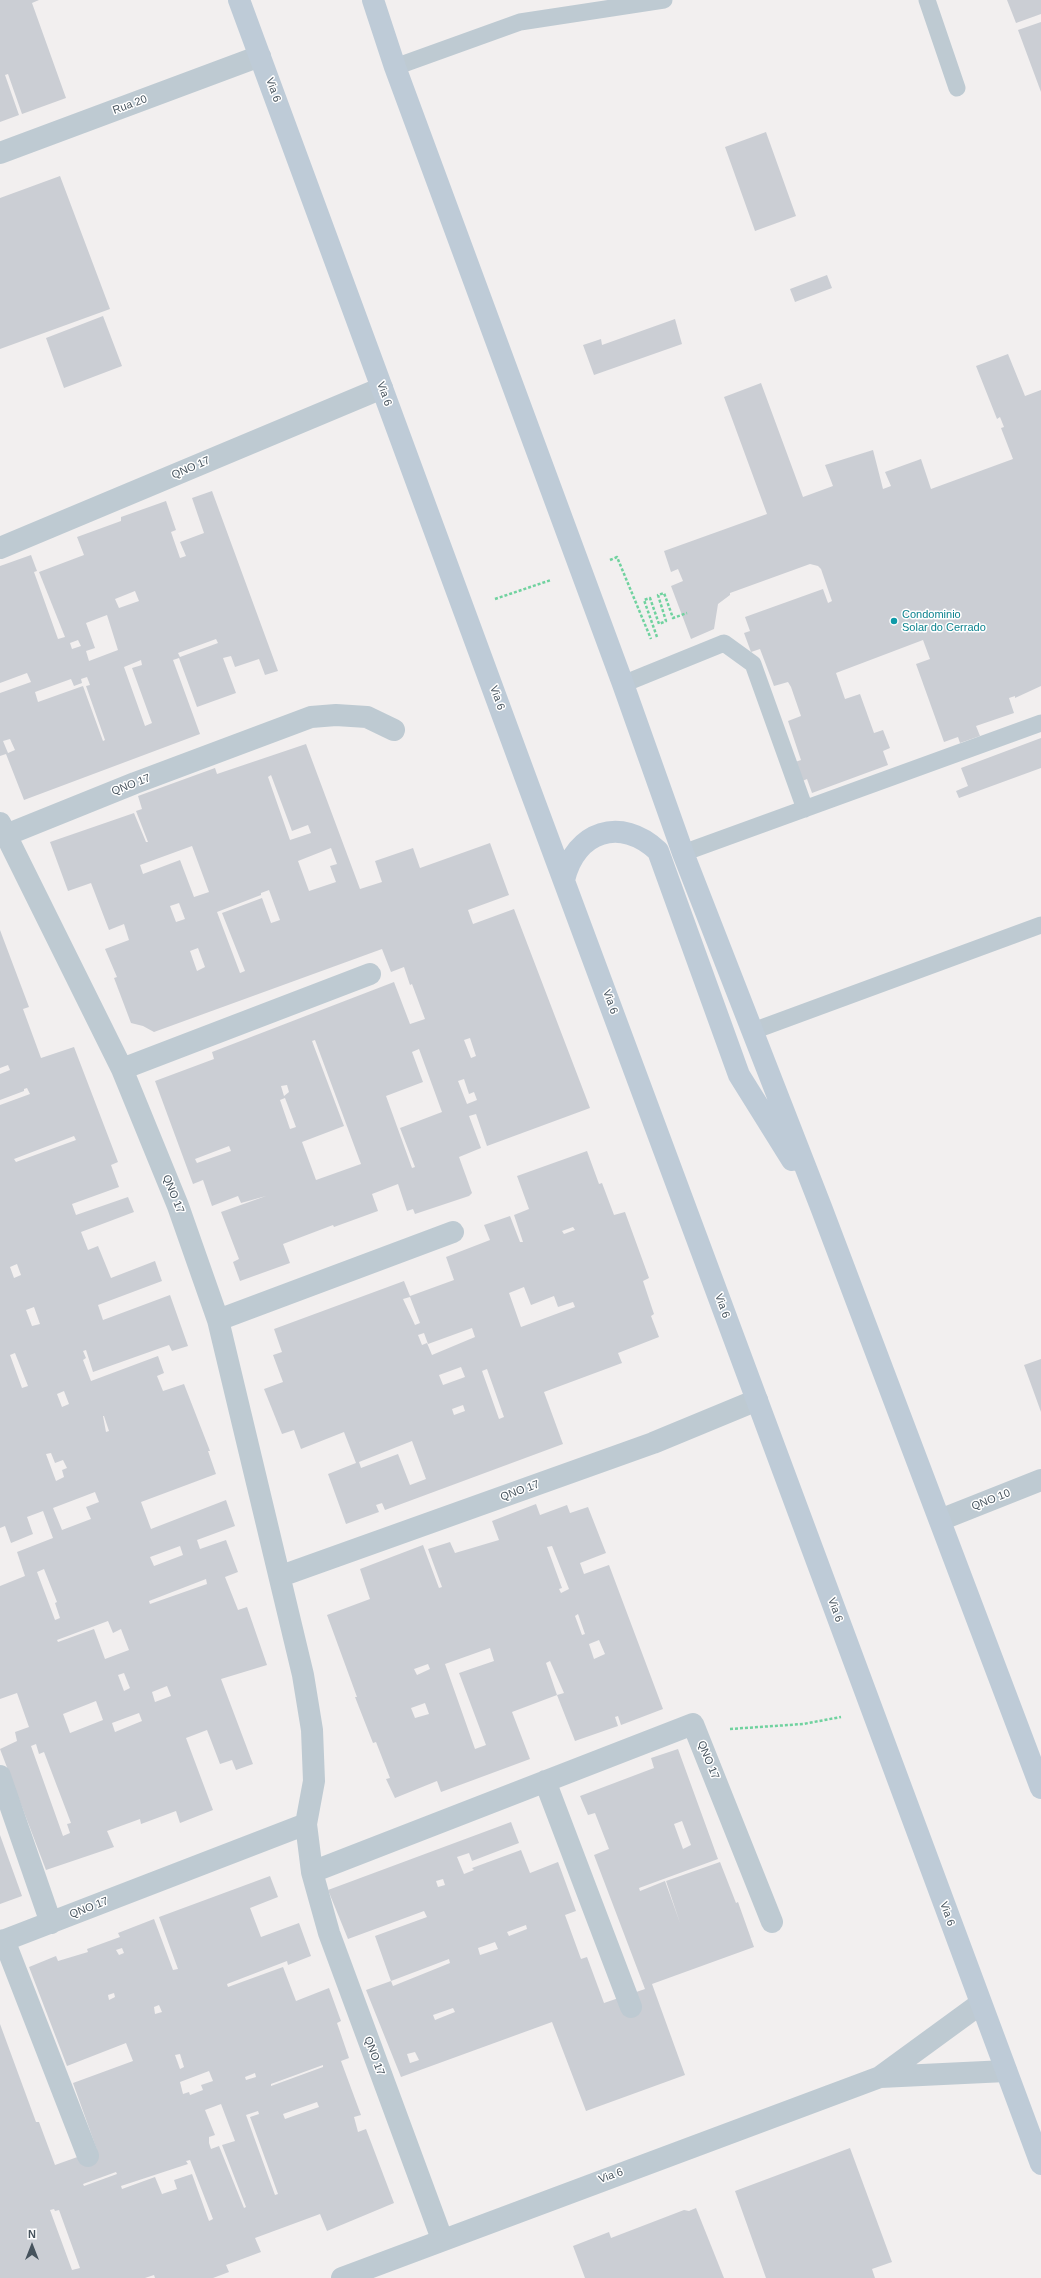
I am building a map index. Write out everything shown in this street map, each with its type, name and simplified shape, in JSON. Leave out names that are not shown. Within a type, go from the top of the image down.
[{"type":"main road","name":"Via 6","points":[[239,0],[980,2004],[1041,2164]]},
{"type":"main road","points":[[373,0],[395,67],[623,684],[683,853],[940,1520],[1041,1788]]},
{"type":"main road","points":[[564,880],[568,863],[578,849],[592,838],[608,832],[622,832],[635,835],[658,851],[739,1075],[820,1207]]},
{"type":"street","name":"Rua 20","points":[[0,153],[260,56]]},
{"type":"street","name":"QNO 17","points":[[0,548],[382,388]]},
{"type":"street","name":"QNO 17","points":[[394,730],[367,717],[336,715],[311,717],[135,783],[3,829],[122,1070],[178,1206],[218,1320],[281,1576],[303,1674],[312,1730],[314,1781],[306,1824],[312,1872],[328,1932],[442,2239]]},
{"type":"street","points":[[122,1070],[370,974]]},
{"type":"street","points":[[218,1320],[453,1232]]},
{"type":"street","name":"QNO 17","points":[[281,1576],[653,1443],[757,1400]]},
{"type":"street","name":"QNO 10","points":[[940,1520],[1041,1480]]},
{"type":"street","name":"QNO 17","points":[[693,1724],[772,1922]]},
{"type":"street","points":[[312,1872],[693,1724]]},
{"type":"street","points":[[0,1776],[51,1923]]},
{"type":"street","points":[[545,1781],[631,2006]]},
{"type":"street","name":"QNO 17","points":[[88,2156],[2,1941],[306,1824]]},
{"type":"street","name":"Via 6","points":[[342,2278],[442,2239],[880,2077],[980,2004]]},
{"type":"street","name":"Via 6","points":[[880,2077],[1006,2071]]},
{"type":"lane","points":[[395,67],[520,22],[664,0]]},
{"type":"lane","points":[[927,0],[957,88]]},
{"type":"lane","points":[[623,684],[724,643],[753,664],[805,809]]},
{"type":"lane","points":[[683,853],[1041,723]]},
{"type":"lane","points":[[753,1032],[1041,925]]},
{"type":"path","points":[[465,608],[617,557],[649,640],[658,637],[644,600],[650,598],[660,624],[666,621],[658,595],[664,593],[673,618],[687,613]]},
{"type":"path","points":[[693,1724],[726,1729],[764,1728],[803,1724],[872,1711]]},
{"type":"building","points":[[0,0],[39,0],[32,3],[66,98],[22,114],[8,74],[5,75],[19,115],[0,122]]},
{"type":"building","points":[[1007,0],[1041,0],[1041,14],[1016,23]]},
{"type":"building","points":[[1041,22],[1041,92],[1018,30]]},
{"type":"building","points":[[766,132],[796,216],[755,231],[725,147]]},
{"type":"building","points":[[60,176],[110,309],[0,349],[0,198]]},
{"type":"building","points":[[827,275],[832,288],[795,302],[790,289]]},
{"type":"building","points":[[103,316],[122,366],[64,388],[46,338]]},
{"type":"building","points":[[675,319],[682,344],[594,375],[583,345],[601,339],[602,345]]},
{"type":"building","name":"Condominio Solar do Cerrado","points":[[1008,354],[1025,396],[1041,390],[1041,686],[1015,698],[1015,696],[1009,698],[1014,713],[976,726],[980,736],[960,743],[958,737],[944,742],[916,664],[930,659],[923,640],[836,673],[845,699],[860,694],[874,733],[883,730],[890,748],[883,751],[888,765],[812,793],[807,779],[800,782],[792,763],[801,760],[788,721],[801,716],[791,687],[788,682],[774,686],[760,649],[751,652],[744,633],[750,631],[745,617],[823,589],[828,603],[832,601],[821,569],[818,566],[810,564],[730,593],[730,595],[718,604],[714,629],[691,639],[671,586],[683,581],[678,569],[671,572],[664,551],[767,514],[724,397],[761,383],[803,497],[833,486],[825,465],[873,450],[883,489],[891,486],[885,472],[921,459],[931,489],[1013,459],[1001,428],[1004,427],[1000,417],[997,419],[976,366]]},
{"type":"building","points":[[212,491],[278,671],[265,675],[259,659],[235,667],[231,656],[223,658],[236,693],[197,707],[179,658],[173,660],[200,734],[24,800],[6,754],[0,756],[0,693],[31,682],[27,673],[0,683],[0,566],[31,555],[37,571],[34,572],[58,639],[65,637],[39,572],[84,555],[77,537],[121,521],[121,517],[166,501],[176,530],[171,532],[180,558],[186,556],[180,542],[204,533],[192,498]],"holes":[[[135,591],[139,601],[119,608],[115,599]],[[107,615],[118,650],[89,661],[86,651],[95,648],[86,623]],[[216,639],[218,643],[180,657],[178,653]],[[78,640],[81,646],[72,649],[70,643]],[[141,660],[142,665],[132,668],[152,723],[145,726],[124,667]],[[87,677],[90,685],[86,686],[105,740],[103,741],[83,686],[38,702],[35,692],[71,679],[74,686],[82,683],[81,679]],[[10,739],[15,750],[8,753],[3,741]]]},
{"type":"building","points":[[1041,738],[1041,768],[959,798],[956,791],[968,786],[961,768]]},
{"type":"building","points":[[306,744],[360,889],[382,882],[375,861],[413,848],[420,868],[490,843],[509,895],[468,910],[473,924],[514,909],[590,1108],[487,1146],[476,1114],[469,1116],[481,1148],[459,1157],[472,1193],[469,1196],[415,1214],[413,1209],[407,1211],[398,1184],[372,1194],[378,1211],[334,1227],[333,1225],[283,1244],[290,1263],[240,1281],[233,1262],[239,1259],[221,1212],[266,1196],[241,1203],[238,1196],[212,1206],[203,1180],[193,1184],[155,1081],[214,1059],[212,1052],[394,982],[410,1024],[425,1019],[404,967],[391,972],[382,949],[154,1032],[143,1026],[131,1023],[114,978],[117,977],[105,949],[129,940],[124,924],[109,930],[91,883],[68,891],[50,842],[134,813],[146,842],[148,842],[136,811],[142,809],[138,796],[215,768],[217,774]],"holes":[[[271,775],[292,831],[308,825],[311,833],[290,840],[268,777]],[[192,846],[209,892],[194,897],[180,860],[143,874],[140,865]],[[331,848],[337,864],[330,866],[336,882],[309,891],[298,861]],[[269,890],[280,920],[271,923],[262,898],[222,913],[245,971],[240,973],[217,912],[261,895],[261,893]],[[179,903],[185,919],[176,922],[170,906]],[[198,948],[205,967],[197,971],[190,951]],[[470,1038],[476,1056],[471,1058],[464,1040]],[[315,1040],[361,1164],[316,1180],[302,1142],[344,1126],[312,1041]],[[419,1049],[442,1112],[400,1128],[415,1167],[412,1168],[386,1096],[423,1082],[412,1052]],[[464,1079],[469,1094],[474,1092],[477,1100],[467,1104],[458,1081]],[[287,1085],[289,1092],[284,1096],[281,1086]],[[285,1098],[296,1127],[290,1129],[280,1100]],[[229,1146],[231,1151],[197,1163],[195,1159]]]},
{"type":"building","points":[[0,930],[29,1007],[23,1009],[41,1058],[74,1047],[118,1162],[111,1165],[119,1187],[72,1204],[76,1215],[128,1197],[134,1212],[81,1232],[88,1250],[98,1246],[111,1278],[155,1261],[162,1281],[98,1305],[103,1320],[170,1295],[188,1346],[172,1351],[169,1345],[93,1372],[86,1350],[83,1351],[86,1358],[83,1360],[91,1381],[158,1356],[164,1373],[157,1376],[163,1391],[184,1384],[210,1451],[208,1451],[216,1474],[141,1502],[151,1529],[226,1500],[235,1526],[197,1540],[200,1549],[226,1540],[238,1572],[225,1577],[238,1610],[247,1607],[267,1665],[221,1679],[253,1764],[236,1770],[232,1760],[220,1764],[207,1730],[186,1738],[213,1810],[180,1823],[176,1811],[141,1824],[140,1819],[107,1831],[114,1847],[46,1870],[0,1749],[17,1741],[15,1732],[29,1727],[17,1693],[0,1699],[0,1586],[25,1576],[17,1552],[53,1538],[43,1511],[27,1517],[33,1534],[11,1543],[5,1526],[0,1528],[0,1105],[30,1094],[27,1088],[24,1089],[24,1091],[0,1100],[0,1074],[10,1070],[8,1065],[0,1068]],"holes":[[[74,1136],[76,1140],[16,1162],[14,1159]],[[17,1264],[21,1275],[14,1278],[10,1267]],[[34,1307],[40,1324],[32,1326],[26,1310]],[[15,1353],[28,1386],[22,1388],[10,1355]],[[64,1391],[69,1404],[62,1407],[57,1394]],[[103,1416],[109,1431],[106,1432]],[[51,1453],[55,1463],[63,1460],[67,1468],[62,1470],[64,1477],[56,1481],[46,1454]],[[95,1492],[99,1502],[86,1507],[91,1519],[62,1530],[53,1508]],[[180,1546],[183,1555],[154,1566],[150,1557]],[[44,1569],[57,1602],[55,1603],[60,1618],[55,1620],[37,1572]],[[206,1579],[207,1584],[150,1604],[149,1601]],[[108,1621],[113,1633],[121,1629],[129,1650],[105,1659],[94,1629],[58,1642],[57,1640]],[[124,1673],[130,1688],[124,1691],[118,1675]],[[167,1686],[171,1696],[155,1702],[152,1692]],[[96,1701],[103,1720],[70,1733],[63,1714]],[[139,1713],[142,1721],[115,1732],[112,1723]],[[36,1744],[39,1754],[44,1752],[71,1823],[67,1824],[70,1833],[63,1836],[31,1746]]]},
{"type":"building","points":[[587,1151],[599,1184],[602,1183],[614,1215],[625,1212],[649,1278],[643,1281],[654,1314],[651,1316],[659,1337],[618,1353],[622,1363],[544,1392],[563,1444],[385,1510],[382,1503],[376,1505],[379,1512],[346,1524],[328,1474],[356,1463],[344,1432],[301,1449],[294,1430],[282,1434],[264,1389],[283,1382],[273,1355],[282,1352],[274,1329],[404,1281],[410,1296],[454,1280],[446,1257],[490,1240],[484,1225],[510,1216],[520,1242],[523,1242],[514,1215],[529,1209],[517,1176]],"holes":[[[573,1227],[575,1230],[564,1234],[562,1231]],[[524,1287],[531,1305],[554,1296],[558,1307],[573,1302],[575,1307],[521,1327],[509,1293]],[[410,1297],[420,1323],[415,1325],[403,1299]],[[472,1328],[475,1337],[432,1355],[427,1343],[422,1345],[418,1335],[424,1333],[428,1344]],[[461,1367],[465,1377],[443,1385],[439,1375]],[[487,1369],[504,1417],[499,1419],[482,1371]],[[463,1405],[465,1411],[454,1415],[452,1409]],[[412,1441],[426,1479],[410,1485],[398,1454],[361,1468],[359,1462]]]},
{"type":"building","points":[[1041,1359],[1041,1412],[1024,1365]]},
{"type":"building","points":[[536,1504],[540,1515],[567,1505],[570,1513],[588,1507],[606,1553],[580,1563],[584,1574],[609,1565],[663,1709],[621,1725],[618,1716],[615,1717],[618,1726],[575,1741],[557,1695],[512,1712],[530,1759],[441,1792],[437,1781],[395,1798],[386,1779],[390,1778],[376,1742],[373,1743],[355,1697],[357,1697],[327,1615],[370,1599],[360,1569],[423,1545],[439,1588],[442,1587],[428,1549],[450,1542],[455,1553],[499,1540],[492,1521]],"holes":[[[552,1546],[569,1589],[561,1593],[559,1589],[562,1588],[547,1547]],[[578,1614],[585,1634],[582,1635],[575,1616]],[[599,1640],[605,1654],[594,1659],[589,1644]],[[490,1648],[494,1661],[459,1673],[486,1745],[475,1749],[445,1664]],[[550,1661],[564,1693],[557,1695],[546,1663]],[[428,1664],[430,1669],[417,1675],[414,1669]],[[425,1703],[429,1714],[415,1718],[411,1708]]]},
{"type":"building","points":[[678,1749],[718,1859],[639,1888],[640,1891],[665,1881],[680,1923],[666,1881],[720,1862],[736,1903],[738,1902],[754,1947],[652,1984],[685,2075],[586,2111],[552,2022],[401,2077],[366,1990],[391,1981],[375,1936],[427,1917],[424,1911],[348,1939],[328,1890],[511,1822],[519,1843],[472,1861],[469,1853],[457,1857],[464,1874],[474,1870],[472,1868],[521,1850],[530,1873],[558,1862],[576,1911],[565,1915],[581,1959],[587,1957],[604,2003],[645,1989],[594,1855],[609,1849],[595,1813],[588,1815],[580,1796],[654,1768],[651,1758]],"holes":[[[682,1821],[691,1845],[683,1849],[674,1824]],[[443,1879],[445,1885],[438,1887],[436,1881]],[[526,1925],[527,1929],[509,1936],[507,1932]],[[495,1942],[498,1949],[480,1955],[478,1948]],[[449,1959],[450,1963],[393,1986],[391,1981]],[[453,2008],[455,2012],[435,2020],[433,2015]],[[415,2052],[419,2060],[410,2063],[407,2054]]]},
{"type":"building","points":[[0,1835],[22,1896],[0,1904]]},
{"type":"building","points":[[270,1876],[278,1897],[250,1908],[261,1937],[299,1923],[311,1956],[288,1965],[287,1961],[227,1984],[228,1987],[283,1967],[296,2001],[329,1988],[341,2021],[337,2023],[349,2058],[341,2061],[361,2115],[354,2117],[358,2132],[366,2129],[394,2203],[327,2231],[320,2214],[255,2238],[261,2252],[226,2265],[229,2272],[213,2278],[155,2278],[154,2275],[145,2278],[0,2278],[0,2024],[36,2122],[39,2122],[55,2165],[97,2150],[73,2083],[133,2061],[126,2043],[67,2066],[29,1967],[56,1956],[58,1961],[88,1952],[87,1949],[120,1937],[118,1933],[154,1919],[173,1970],[178,1969],[159,1917]],"holes":[[[122,1948],[124,1953],[119,1955],[116,1950]],[[114,1993],[115,1997],[109,2000],[108,1995]],[[159,2005],[162,2012],[155,2014],[154,2007]],[[180,2054],[184,2067],[180,2069],[175,2055]],[[323,2065],[323,2067],[271,2086],[271,2084]],[[209,2071],[213,2081],[201,2085],[203,2090],[190,2095],[189,2092],[183,2094],[180,2082]],[[255,2073],[256,2077],[246,2080],[245,2077]],[[317,2102],[319,2107],[285,2119],[283,2114]],[[221,2104],[235,2141],[222,2145],[246,2207],[244,2208],[219,2146],[211,2149],[209,2137],[215,2135],[205,2110]],[[258,2111],[259,2114],[250,2117],[278,2194],[275,2195],[246,2115]],[[190,2160],[213,2219],[209,2221],[192,2174],[174,2180],[177,2189],[162,2194],[155,2177],[122,2189],[121,2186],[188,2164],[186,2161]],[[116,2172],[117,2174],[84,2186],[83,2184]],[[50,2210],[59,2210],[80,2268],[72,2270]]]},
{"type":"building","points":[[850,2148],[892,2262],[872,2269],[875,2278],[766,2278],[735,2191]]},
{"type":"building","points":[[696,2208],[724,2278],[585,2278],[573,2246],[609,2232],[611,2238],[684,2210],[689,2211]]},
{"type":"place","name":"Condominio Solar do Cerrado","points":[[894,621]]}]
